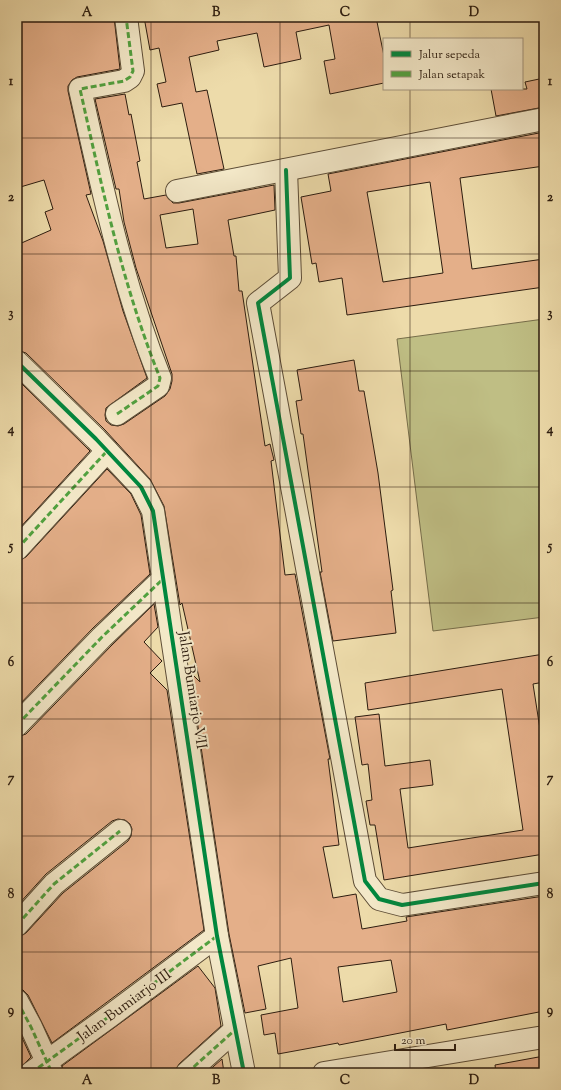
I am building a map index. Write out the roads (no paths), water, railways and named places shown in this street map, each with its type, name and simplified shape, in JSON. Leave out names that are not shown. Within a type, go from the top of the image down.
[{"type":"street","points":[[118,414],[158,386],[160,378],[146,344],[108,219],[80,89],[124,81],[130,77],[133,71],[126,17]]},
{"type":"street","points":[[177,191],[544,119]]},
{"type":"street","points":[[286,170],[290,278],[258,303],[365,881],[379,899],[402,905],[544,883]]},
{"type":"street","name":"Jalan Bumiarjo VII","points":[[17,362],[107,450],[141,487],[147,497],[157,526],[163,579],[184,709],[217,936],[244,1073]]},
{"type":"street","points":[[17,549],[107,450]]},
{"type":"street","points":[[17,724],[102,637],[163,579]]},
{"type":"street","points":[[17,925],[54,884],[120,831]]},
{"type":"street","name":"Jalan Bumiarjo III","points":[[43,1069],[217,936]]},
{"type":"street","points":[[17,1001],[26,1015],[43,1069]]},
{"type":"street","points":[[187,1073],[235,1030]]},
{"type":"street","points":[[324,1073],[544,1037]]}]
